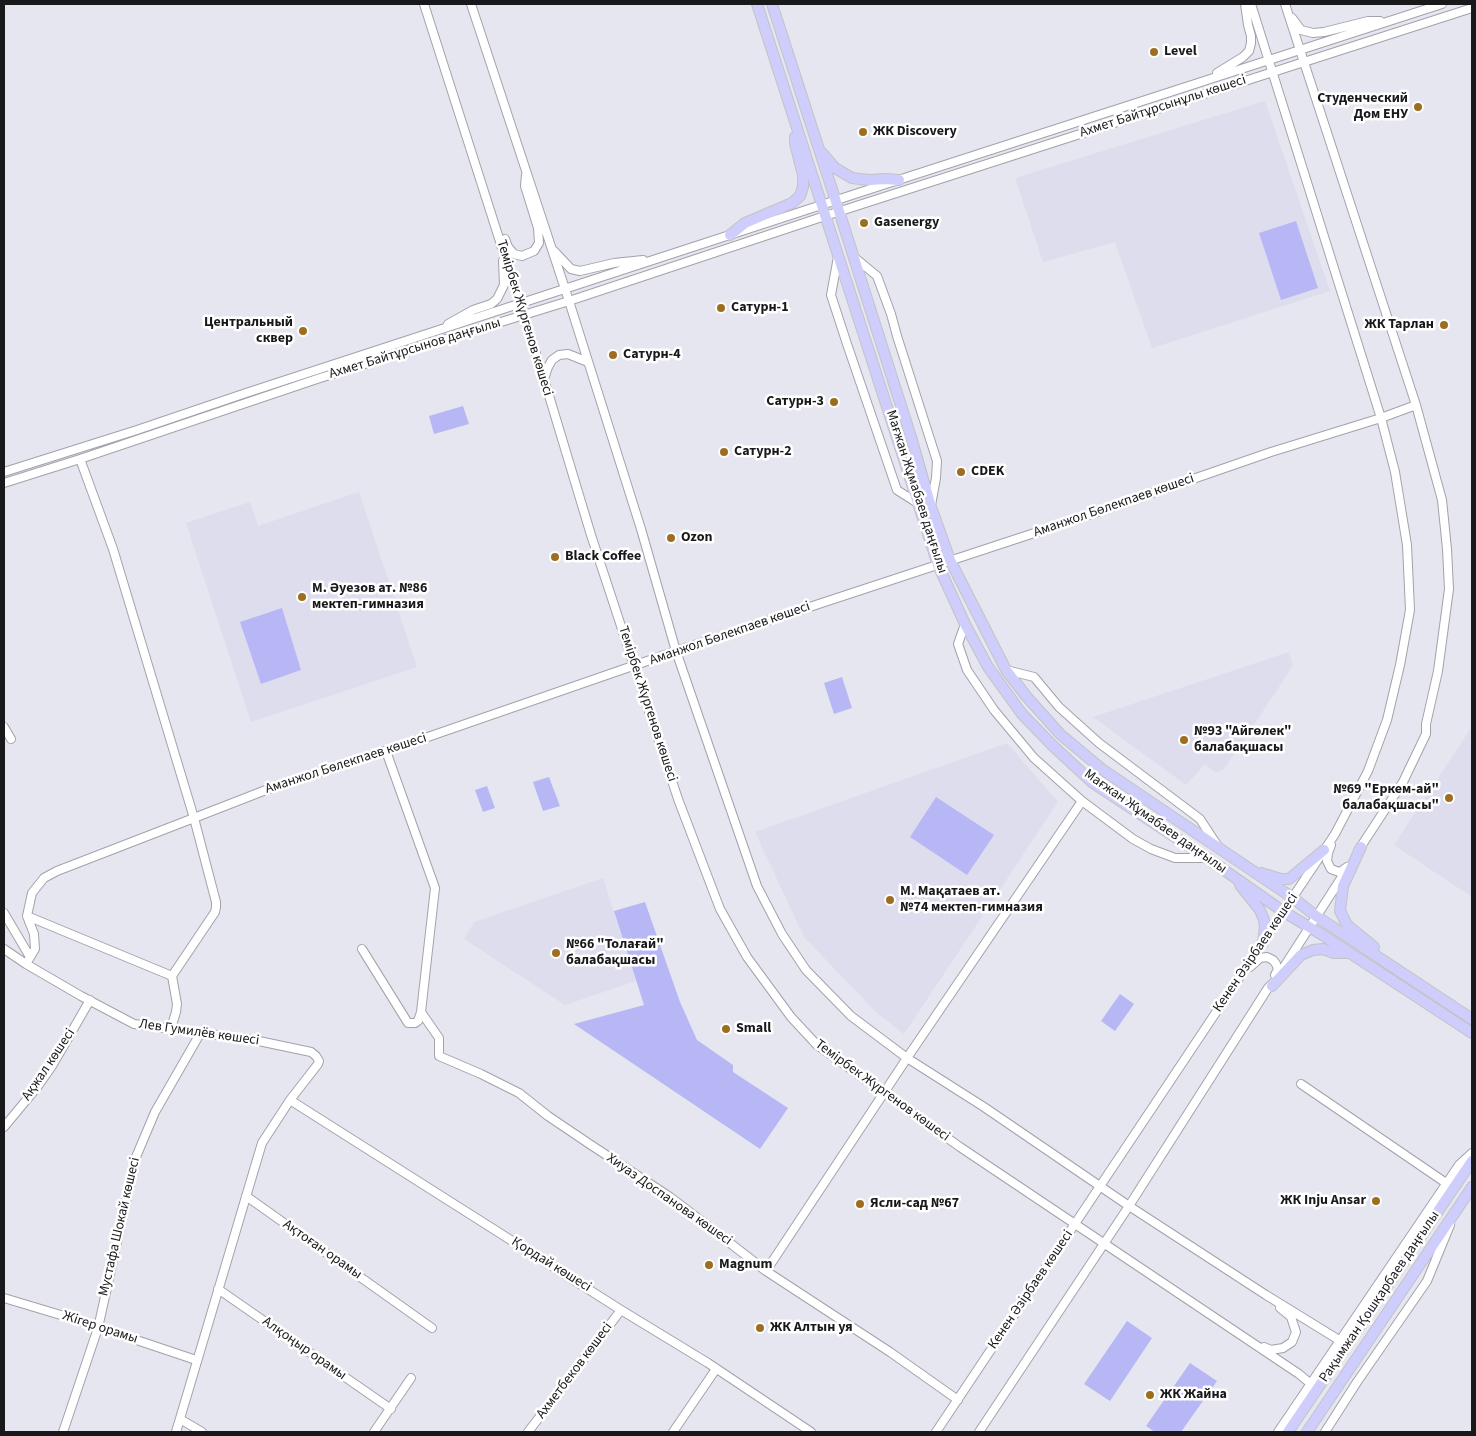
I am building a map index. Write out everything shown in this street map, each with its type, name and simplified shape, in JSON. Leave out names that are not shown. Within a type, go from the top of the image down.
[{"type":"main road","name":"Мағжан Жұмабаев даңғылы","points":[[757,4],[938,565],[965,624],[988,667],[1022,714],[1052,745],[1093,782],[1284,912],[1472,1033]]},
{"type":"main road","name":"Мағжан Жұмабаев даңғылы","points":[[772,4],[911,437],[931,507],[950,560],[1006,670],[1026,696],[1066,739],[1103,770],[1293,898],[1316,916],[1472,1019]]},
{"type":"main road","points":[[730,235],[745,223],[792,203],[800,196],[803,187],[803,175],[795,143],[795,121]]},
{"type":"main road","points":[[819,149],[835,168],[852,178],[899,180]]},
{"type":"main road","points":[[1361,847],[1343,886],[1340,911],[1348,925],[1402,973]]},
{"type":"main road","points":[[1232,857],[1258,872],[1281,879],[1289,879],[1324,850]]},
{"type":"main road","points":[[1236,878],[1260,910],[1265,926],[1263,943]]},
{"type":"main road","points":[[1270,987],[1301,954],[1323,949],[1334,953],[1349,953]]},
{"type":"main road","name":"Рақымжан Қошқарбаев даңғылы","points":[[1288,1432],[1472,1161]]},
{"type":"main road","name":"Рақымжан Қошқарбаев даңғылы","points":[[1307,1432],[1471,1189]]},
{"type":"street","name":"Темірбек Жүргенов көшесі","points":[[424,4],[544,379],[591,535],[678,799],[720,909],[747,956],[791,1017],[817,1045],[960,1147],[1311,1384]]},
{"type":"street","points":[[471,4],[569,301],[641,529],[676,651],[757,886],[782,934],[806,970],[851,1016],[907,1058],[984,1107],[1129,1206],[1339,1340]]},
{"type":"street","points":[[1200,82],[1232,65],[1249,51],[1251,36],[1245,4]]},
{"type":"street","name":"Кенен Әзірбаев көшесі","points":[[937,1432],[1336,834],[1368,771],[1387,720],[1404,651],[1410,610],[1406,536],[1394,472],[1381,418],[1251,4]]},
{"type":"street","points":[[979,1432],[1129,1206],[1403,782],[1426,734],[1426,724],[1438,671],[1449,588],[1442,500],[1416,406],[1384,303],[1284,4]]},
{"type":"street","name":"Ахмет Байтұрсынұлы көшесі","points":[[852,195],[1442,4]]},
{"type":"street","name":"Ахмет Байтұрсынұлы көшесі","points":[[855,206],[1472,8]]},
{"type":"street","points":[[1288,13],[1301,30],[1313,33],[1368,21],[1390,21]]},
{"type":"street","points":[[480,178],[487,186],[508,247],[514,254],[522,256],[534,251],[539,243],[538,228],[525,186],[526,168]]},
{"type":"street","name":"Ахмет Байтұрсынов даңғылы","points":[[4,472],[852,195]]},
{"type":"street","name":"Ахмет Байтұрсынов даңғылы","points":[[4,483],[320,378],[569,301],[855,206]]},
{"type":"street","points":[[552,249],[571,269],[580,271],[614,263],[658,259]]},
{"type":"street","points":[[428,334],[473,310],[492,304],[497,299],[504,285],[504,253]]},
{"type":"street","points":[[838,255],[831,295],[833,304],[898,490],[919,504]]},
{"type":"street","points":[[852,255],[877,276],[891,314],[937,461],[931,507]]},
{"type":"street","points":[[544,379],[552,360],[559,355],[568,354],[588,362]]},
{"type":"street","points":[[246,393],[249,402]]},
{"type":"street","name":"Аманжол Бөлекпаев көшесі","points":[[27,916],[32,894],[44,878],[57,871],[271,788],[386,751],[676,651],[1089,515],[1262,455],[1416,406]]},
{"type":"street","points":[[80,459],[105,524],[194,818],[216,902],[215,912],[172,976],[177,1004],[170,1028]]},
{"type":"street","points":[[965,624],[958,644],[967,670],[994,710],[1034,758],[1082,802],[1133,839],[1151,849],[1175,858],[1207,858]]},
{"type":"street","points":[[1006,670],[1034,677],[1059,707],[1099,743],[1200,819],[1219,849]]},
{"type":"street","points":[[4,727],[11,739]]},
{"type":"street","points":[[362,949],[408,1023],[418,1021],[421,1012],[435,888],[386,751]]},
{"type":"street","points":[[766,1271],[907,1058],[1082,802]]},
{"type":"street","points":[[1336,834],[1328,853],[1327,861],[1329,866],[1331,869],[1339,872],[1351,863]]},
{"type":"street","points":[[4,913],[28,961],[36,949],[36,942],[27,916]]},
{"type":"street","points":[[27,916],[172,976]]},
{"type":"street","name":"Лев Гумилёв көшесі","points":[[4,949],[28,961],[90,1000],[134,1024],[254,1040],[311,1052],[319,1061],[318,1064],[290,1100]]},
{"type":"street","points":[[1237,981],[1253,963],[1260,958],[1267,957],[1273,960],[1278,969],[1270,987]]},
{"type":"street","name":"Ақжал көшесі","points":[[4,1127],[52,1066],[90,1000]]},
{"type":"street","name":"Хиуаз Доспанова көшесі","points":[[421,1012],[438,1038],[439,1056],[519,1093],[548,1116],[670,1197],[766,1271],[890,1352],[958,1400]]},
{"type":"street","name":"Мустафа Шокай көшесі","points":[[63,1432],[98,1328],[136,1157],[156,1112],[201,1032]]},
{"type":"street","points":[[1301,1084],[1446,1183]]},
{"type":"street","points":[[176,1432],[262,1143],[290,1100]]},
{"type":"street","name":"Қордай көшесі","points":[[290,1100],[621,1310],[708,1362],[811,1432]]},
{"type":"street","points":[[1278,1432],[1446,1183],[1459,1165],[1472,1153]]},
{"type":"street","name":"Ақтоған орамы","points":[[246,1196],[432,1328]]},
{"type":"street","points":[[1325,1432],[1427,1281],[1455,1212]]},
{"type":"street","name":"Алқоңыр орамы","points":[[218,1289],[390,1409]]},
{"type":"street","points":[[1252,1343],[1271,1350],[1283,1348],[1292,1342],[1296,1332],[1290,1317],[1266,1295]]},
{"type":"street","name":"Жігер орамы","points":[[4,1298],[74,1319],[196,1360]]},
{"type":"street","name":"Ахметбеков көшесі","points":[[528,1432],[621,1310]]},
{"type":"street","points":[[673,1432],[716,1369]]},
{"type":"street","points":[[374,1432],[411,1378]]},
{"type":"street","points":[[180,1419],[202,1432]]},
{"type":"shaded area","points":[[1265,101],[1330,291],[1152,348],[1115,242],[1043,262],[1015,178]]},
{"type":"shaded area","points":[[1296,221],[1318,288],[1281,300],[1259,233]]},
{"type":"shaded area","points":[[463,406],[469,424],[434,434],[429,416]]},
{"type":"shaded area","name":"М. Әуезов ат. №86 мектеп-гимназия","points":[[359,492],[417,667],[251,722],[186,523],[250,502],[258,526]]},
{"type":"shaded area","points":[[282,608],[301,670],[261,684],[240,622]]},
{"type":"shaded area","name":"№93 \"Айгөлек\" балабақшасы","points":[[1289,652],[1293,666],[1224,769],[1215,772],[1205,764],[1186,785],[1093,717]]},
{"type":"shaded area","points":[[842,677],[852,708],[834,714],[824,683]]},
{"type":"shaded area","name":"№69 \"Еркем-ай\" балабақшасы\"","points":[[1472,728],[1472,897],[1394,845]]},
{"type":"shaded area","name":"М. Мақатаев ат. №74 мектеп-гимназия","points":[[1007,743],[1058,802],[904,1034],[876,1012],[804,937],[755,832]]},
{"type":"shaded area","points":[[549,777],[560,806],[543,811],[533,782]]},
{"type":"shaded area","points":[[487,786],[495,808],[483,812],[475,790]]},
{"type":"shaded area","points":[[936,797],[994,835],[967,875],[910,837]]},
{"type":"shaded area","name":"№66 \"Толағай\" балабақшасы","points":[[603,878],[636,981],[565,1005],[464,939],[474,922]]},
{"type":"shaded area","points":[[645,902],[680,1002],[697,1040],[733,1065],[733,1072],[788,1108],[760,1149],[574,1024],[644,1005],[614,911]]},
{"type":"shaded area","points":[[1120,994],[1134,1004],[1115,1031],[1101,1021]]},
{"type":"shaded area","points":[[1127,1321],[1152,1338],[1110,1401],[1084,1384]]},
{"type":"shaded area","points":[[1190,1363],[1217,1381],[1181,1432],[1155,1432],[1146,1426]]},
{"type":"place","name":"Level","points":[[1154,52]]},
{"type":"place","name":"Студенческий Дом ЕНУ","points":[[1418,107]]},
{"type":"place","name":"ЖК Discovery","points":[[863,132]]},
{"type":"place","name":"Gasenergy","points":[[864,223]]},
{"type":"place","name":"Сатурн-1","points":[[721,308]]},
{"type":"place","name":"ЖК Тарлан","points":[[1444,325]]},
{"type":"place","name":"Центральный сквер","points":[[303,331]]},
{"type":"place","name":"Сатурн-4","points":[[613,355]]},
{"type":"place","name":"Сатурн-3","points":[[834,402]]},
{"type":"place","name":"Сатурн-2","points":[[724,452]]},
{"type":"place","name":"CDEK","points":[[961,472]]},
{"type":"place","name":"Ozon","points":[[671,538]]},
{"type":"place","name":"Black Coffee","points":[[555,557]]},
{"type":"place","name":"М. Әуезов ат. №86 мектеп-гимназия","points":[[302,597]]},
{"type":"place","name":"№93 \"Айгөлек\" балабақшасы","points":[[1184,740]]},
{"type":"place","name":"№69 \"Еркем-ай\" балабақшасы\"","points":[[1449,798]]},
{"type":"place","name":"М. Мақатаев ат. №74 мектеп-гимназия","points":[[890,900]]},
{"type":"place","name":"№66 \"Толағай\" балабақшасы","points":[[556,953]]},
{"type":"place","name":"Small","points":[[726,1029]]},
{"type":"place","name":"ЖК Inju Ansar","points":[[1376,1201]]},
{"type":"place","name":"Ясли-сад №67","points":[[860,1204]]},
{"type":"place","name":"Magnum","points":[[709,1265]]},
{"type":"place","name":"ЖК Алтын уя","points":[[760,1328]]},
{"type":"place","name":"ЖК Жайна","points":[[1150,1395]]}]
